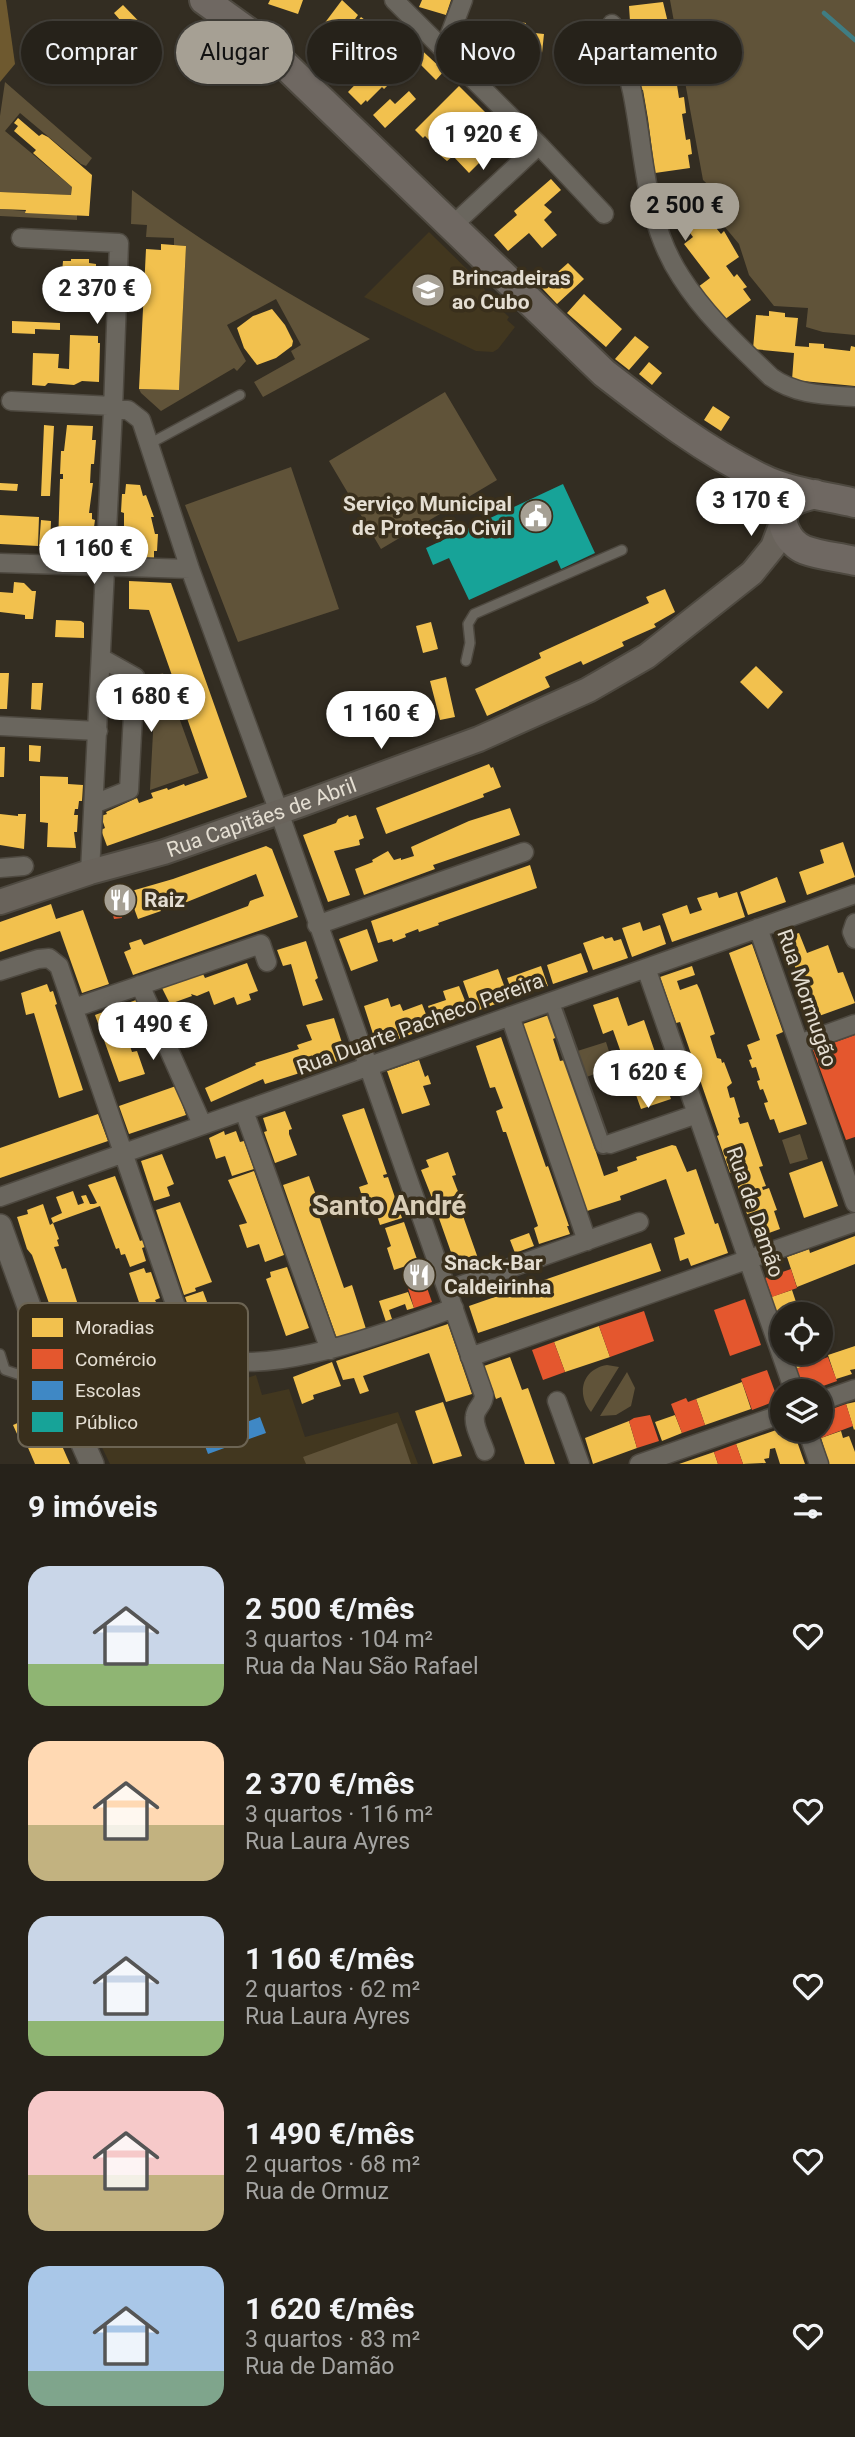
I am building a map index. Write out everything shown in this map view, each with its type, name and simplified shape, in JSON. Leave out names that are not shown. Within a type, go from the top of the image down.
[{"type":"main road","points":[[204,0],[258,39],[604,373],[652,410],[763,480],[855,503]]},
{"type":"main road","points":[[763,480],[795,544],[804,550],[855,561]]},
{"type":"main road","points":[[783,518],[790,504],[799,498],[815,494]]},
{"type":"main road","name":"Rua Capitães de Abril","points":[[0,902],[90,872],[164,852],[279,812],[479,739],[588,690],[647,656],[752,573],[773,547],[783,518]]},
{"type":"main road","points":[[752,573],[781,557],[804,550]]},
{"type":"street","points":[[455,21],[463,0]]},
{"type":"street","points":[[395,1],[436,42]]},
{"type":"street","points":[[478,84],[604,214]]},
{"type":"street","points":[[630,84],[649,200],[663,242],[680,276],[716,321],[780,384],[809,394],[855,397]]},
{"type":"street","points":[[452,226],[539,145]]},
{"type":"street","points":[[21,238],[119,243],[90,872]]},
{"type":"street","points":[[11,401],[128,410],[141,420],[190,569],[279,812],[484,1395],[484,1401],[475,1414],[475,1421],[485,1451]]},
{"type":"street","points":[[0,563],[190,569]]},
{"type":"street","points":[[94,804],[129,790],[135,677],[101,658]]},
{"type":"street","points":[[0,726],[98,731]]},
{"type":"street","points":[[317,925],[524,852]]},
{"type":"street","points":[[0,868],[24,866]]},
{"type":"street","name":"Rua Duarte Pacheco Pereira","points":[[0,1197],[855,894]]},
{"type":"street","points":[[855,923],[852,932],[855,939]]},
{"type":"street","name":"Rua Mormugão","points":[[758,928],[799,1044],[847,1154],[855,1203]]},
{"type":"street","points":[[74,1008],[261,944],[267,962]]},
{"type":"street","points":[[0,971],[38,959],[50,958],[59,966],[175,1303]]},
{"type":"street","name":"Rua de Damão","points":[[646,968],[790,1379]]},
{"type":"street","points":[[140,985],[201,1124]]},
{"type":"street","points":[[555,1011],[603,1146],[698,1114]]},
{"type":"street","points":[[510,1016],[587,1241]]},
{"type":"street","points":[[799,1044],[855,1024]]},
{"type":"street","points":[[244,1111],[330,1350]]},
{"type":"street","points":[[448,1290],[639,1222]]},
{"type":"street","points":[[470,1357],[855,1222]]},
{"type":"street","points":[[0,1226],[28,1303]]},
{"type":"street","points":[[248,1361],[276,1360],[330,1350],[454,1308]]},
{"type":"street","points":[[833,1397],[855,1389]]},
{"type":"street","points":[[557,1401],[580,1464]]},
{"type":"street","points":[[639,1464],[770,1419]]},
{"type":"street","points":[[811,1442],[819,1464]]},
{"type":"street","points":[[84,1447],[92,1464]]},
{"type":"lane","points":[[149,444],[240,395]]},
{"type":"lane","points":[[466,661],[470,643],[468,624],[474,614],[622,550]]},
{"type":"lane","points":[[0,1354],[5,1370],[18,1374]]},
{"type":"shaded area","points":[[0,0],[6,0],[15,64],[0,82]]},
{"type":"shaded area","points":[[670,0],[855,0],[855,335],[823,332],[806,327],[808,308],[774,306],[749,275],[739,244],[724,226],[738,213],[703,180],[685,84],[742,84],[742,21],[674,21]]},
{"type":"shaded area","points":[[5,82],[92,158],[86,166],[81,164],[20,113],[5,131],[72,187],[71,195],[0,192],[0,116]]},
{"type":"shaded area","points":[[132,190],[248,269],[370,339],[263,397],[254,382],[295,359],[291,351],[301,345],[276,299],[227,325],[246,361],[237,371],[234,368],[161,411],[139,389],[179,390],[186,246],[174,245],[174,238],[146,237],[147,225],[131,224]]},
{"type":"shaded area","points":[[0,209],[77,215],[77,220],[0,216]]},
{"type":"shaded area","name":"Brincadeiras ao Cubo","points":[[429,232],[481,283],[490,299],[509,317],[507,320],[515,327],[493,352],[476,351],[364,297]]},
{"type":"shaded area","points":[[445,392],[497,480],[381,549],[329,461]]},
{"type":"shaded area","points":[[291,467],[339,609],[238,642],[185,505]]},
{"type":"shaded area","points":[[163,673],[199,773],[150,790],[156,675]]},
{"type":"shaded area","points":[[606,1042],[614,1067],[581,1079],[571,1053]]},
{"type":"shaded area","points":[[800,1134],[808,1159],[790,1164],[782,1140]]},
{"type":"shaded area","points":[[607,1365],[619,1367],[591,1412],[584,1398],[584,1383],[592,1372]]},
{"type":"shaded area","points":[[627,1372],[635,1388],[631,1406],[616,1415],[600,1416]]},
{"type":"shaded area","points":[[256,1375],[262,1395],[289,1389],[305,1437],[398,1412],[418,1464],[110,1464],[102,1447],[248,1447],[248,1378]]},
{"type":"shaded area","points":[[397,1423],[411,1464],[306,1464],[303,1457]]},
{"type":"building: Moradias","points":[[270,0],[303,0],[298,14],[268,4]]},
{"type":"building: Moradias","points":[[342,0],[358,15],[354,21],[326,21]]},
{"type":"building: Moradias","points":[[422,0],[451,0],[446,15],[419,7]]},
{"type":"building: Moradias","points":[[663,2],[668,21],[630,21],[629,6]]},
{"type":"building: Moradias","points":[[123,5],[138,21],[119,21],[114,13]]},
{"type":"building: Moradias","points":[[540,34],[544,34],[540,53]]},
{"type":"building: Moradias","points":[[422,50],[436,64],[436,80],[422,66]]},
{"type":"building: Moradias","points":[[356,84],[389,84],[361,105],[348,92]]},
{"type":"building: Moradias","points":[[639,84],[677,85],[679,98],[684,97],[686,113],[682,114],[686,140],[690,139],[690,168],[655,173],[643,90],[640,90]]},
{"type":"building: Moradias","points":[[459,86],[491,118],[469,139],[486,156],[469,173],[453,156],[447,161],[425,136],[423,138],[415,130]]},
{"type":"building: Moradias","points":[[409,91],[416,99],[385,128],[373,115],[390,99],[395,104]]},
{"type":"building: Moradias","points":[[18,118],[39,136],[42,134],[48,137],[92,175],[89,216],[0,209],[0,192],[71,195],[72,187],[33,153],[36,150],[14,131],[18,126],[14,123]]},
{"type":"building: Moradias","points":[[551,179],[561,190],[544,205],[552,212],[544,220],[557,235],[542,248],[529,233],[508,251],[494,235],[517,215],[514,211]]},
{"type":"building: Moradias","points":[[695,183],[703,193],[706,191],[716,204],[713,206],[721,216],[712,223],[721,234],[724,231],[739,257],[726,266],[734,277],[737,274],[747,287],[743,289],[751,300],[724,320],[698,287],[710,278],[684,244],[693,237],[668,204]]},
{"type":"building: Moradias","points":[[161,244],[186,246],[179,390],[139,389],[146,249],[161,250]]},
{"type":"building: Moradias","points":[[89,259],[89,263],[96,264],[96,269],[103,269],[102,289],[74,288],[75,274],[62,273],[63,261]]},
{"type":"building: Moradias","points":[[568,263],[584,279],[557,304],[541,287]]},
{"type":"building: Moradias","points":[[584,294],[622,329],[606,347],[567,313]]},
{"type":"building: Moradias","points":[[272,309],[285,325],[293,341],[292,346],[276,358],[257,365],[244,348],[237,328],[253,316]]},
{"type":"building: Moradias","points":[[769,311],[798,318],[795,346],[824,344],[824,348],[850,351],[851,346],[855,347],[855,386],[792,380],[794,353],[753,349],[756,315],[769,316]]},
{"type":"building: Moradias","points":[[12,321],[60,323],[60,330],[35,329],[35,334],[12,333]]},
{"type":"building: Moradias","points":[[70,335],[98,336],[99,382],[32,385],[33,353],[59,354],[58,368],[69,369]]},
{"type":"building: Moradias","points":[[635,336],[649,347],[629,370],[615,359]]},
{"type":"building: Moradias","points":[[649,362],[662,373],[652,385],[639,374]]},
{"type":"building: Moradias","points":[[713,406],[730,417],[721,431],[704,420]]},
{"type":"building: Moradias","points":[[44,425],[54,426],[50,496],[41,496]]},
{"type":"building: Moradias","points":[[67,425],[93,426],[92,440],[96,440],[94,464],[91,464],[90,483],[93,483],[89,513],[92,513],[92,519],[95,520],[94,527],[91,527],[91,534],[88,534],[88,546],[78,549],[58,547],[60,479],[63,479],[63,474],[60,474],[61,451],[64,451]]},
{"type":"building: Moradias","points":[[0,483],[18,484],[17,491],[0,490]]},
{"type":"building: Moradias","points":[[126,484],[140,485],[143,496],[146,495],[154,517],[151,517],[155,534],[158,534],[154,559],[123,558],[121,527],[124,527],[124,513],[121,512],[122,494],[125,494]]},
{"type":"building: Moradias","points":[[0,515],[39,517],[38,546],[0,544]]},
{"type":"building: Moradias","points":[[41,520],[51,521],[50,546],[39,546]]},
{"type":"building: Moradias","points":[[129,581],[171,583],[247,797],[107,846],[101,830],[105,828],[101,816],[107,814],[106,812],[137,798],[139,803],[153,798],[151,793],[208,778],[149,610],[129,609]]},
{"type":"building: Moradias","points":[[14,582],[24,583],[32,591],[36,591],[33,619],[25,619],[25,615],[0,612],[0,592],[13,593]]},
{"type":"building: Moradias","points":[[665,589],[675,612],[654,624],[656,627],[622,642],[624,646],[583,665],[581,661],[545,677],[550,687],[487,716],[475,689],[541,658],[539,653],[649,603],[646,597]]},
{"type":"building: Moradias","points":[[56,620],[81,621],[84,623],[84,638],[55,637]]},
{"type":"building: Moradias","points":[[431,622],[438,649],[423,653],[416,626]]},
{"type":"building: Moradias","points":[[756,666],[783,692],[768,709],[740,682]]},
{"type":"building: Moradias","points":[[0,673],[9,673],[7,709],[0,709]]},
{"type":"building: Moradias","points":[[446,677],[455,717],[440,720],[430,681]]},
{"type":"building: Moradias","points":[[32,683],[43,683],[41,710],[31,709]]},
{"type":"building: Moradias","points":[[29,745],[41,746],[40,762],[29,761]]},
{"type":"building: Moradias","points":[[0,747],[5,747],[4,777],[0,777]]},
{"type":"building: Moradias","points":[[489,764],[493,767],[501,787],[483,794],[484,797],[386,834],[376,808]]},
{"type":"building: Moradias","points":[[40,776],[68,777],[68,784],[83,785],[82,801],[79,801],[74,815],[78,815],[77,832],[74,832],[76,848],[47,847],[48,823],[40,822]]},
{"type":"building: Moradias","points":[[510,808],[520,835],[433,865],[435,869],[364,895],[355,869],[373,862],[372,860],[388,851],[394,860],[414,856],[411,847],[469,821]]},
{"type":"building: Moradias","points":[[0,814],[26,814],[24,849],[0,845]]},
{"type":"building: Moradias","points":[[356,815],[364,838],[359,840],[360,845],[334,851],[350,895],[328,902],[303,835],[336,823],[338,819]]},
{"type":"building: Moradias","points":[[843,842],[855,877],[807,895],[799,872],[824,863],[820,850]]},
{"type":"building: Moradias","points":[[266,846],[272,849],[298,917],[133,975],[124,952],[131,949],[129,943],[141,939],[144,945],[248,906],[250,901],[264,896],[256,874],[182,904],[181,900],[160,907],[161,911],[138,919],[128,892]]},
{"type":"building: Moradias","points":[[530,865],[537,888],[419,932],[418,929],[393,942],[392,939],[378,943],[371,921]]},
{"type":"building: Moradias","points":[[777,877],[786,902],[748,915],[740,892]]},
{"type":"building: Moradias","points":[[717,892],[719,898],[737,892],[745,917],[672,942],[662,914],[687,905],[690,914],[702,910],[697,898]]},
{"type":"building: Moradias","points":[[51,904],[56,919],[83,910],[109,984],[82,993],[60,931],[0,952],[0,922]]},
{"type":"building: Moradias","points":[[640,922],[643,931],[660,925],[666,944],[632,957],[622,928]]},
{"type":"building: Moradias","points":[[367,929],[378,961],[351,971],[339,939]]},
{"type":"building: Moradias","points":[[799,933],[807,953],[828,945],[838,973],[843,972],[855,1003],[819,1016],[808,984],[801,984],[793,961],[796,960],[794,957],[787,960],[780,939]]},
{"type":"building: Moradias","points":[[603,936],[605,939],[612,937],[614,941],[621,939],[628,958],[593,970],[583,943]]},
{"type":"building: Moradias","points":[[306,941],[318,978],[315,980],[323,1000],[303,1006],[291,964],[283,966],[277,950]]},
{"type":"building: Moradias","points":[[752,944],[783,1032],[776,1035],[807,1124],[779,1133],[774,1119],[770,1120],[767,1112],[764,1103],[768,1102],[763,1089],[760,1090],[756,1067],[752,1068],[749,1060],[752,1059],[747,1045],[760,1040],[729,953]]},
{"type":"building: Moradias","points":[[581,953],[588,972],[553,984],[547,965]]},
{"type":"building: Moradias","points":[[247,963],[258,991],[249,994],[251,1000],[237,1005],[234,997],[214,1005],[209,991],[197,996],[191,994],[192,996],[170,1004],[161,986],[185,977],[186,979],[203,974],[205,978]]},
{"type":"building: Moradias","points":[[541,966],[548,986],[514,998],[507,978]]},
{"type":"building: Moradias","points":[[692,966],[695,975],[677,981],[680,990],[697,984],[700,990],[715,1034],[710,1036],[717,1058],[724,1062],[732,1083],[727,1087],[730,1098],[734,1097],[740,1124],[748,1122],[763,1166],[759,1167],[766,1186],[762,1187],[763,1190],[769,1188],[777,1210],[774,1211],[780,1229],[755,1238],[733,1172],[730,1173],[717,1136],[719,1135],[680,1022],[676,1023],[660,977]]},
{"type":"building: Moradias","points":[[498,969],[509,999],[474,1012],[463,981]]},
{"type":"building: Moradias","points":[[47,984],[50,992],[53,991],[57,1004],[55,1005],[83,1090],[59,1098],[34,1013],[26,1015],[21,993]]},
{"type":"building: Moradias","points":[[459,986],[470,1013],[435,1025],[428,1006],[446,1000],[443,991]]},
{"type":"building: Moradias","points":[[618,997],[628,1026],[644,1020],[671,1099],[641,1109],[613,1030],[603,1034],[593,1005]]},
{"type":"building: Moradias","points":[[388,998],[391,1007],[400,1004],[403,1011],[422,1004],[431,1027],[393,1041],[389,1032],[374,1037],[364,1006]]},
{"type":"building: Moradias","points":[[136,1000],[144,1021],[124,1028],[132,1052],[137,1051],[145,1074],[119,1082],[95,1015]]},
{"type":"building: Moradias","points":[[549,1015],[557,1037],[553,1039],[560,1061],[565,1060],[604,1176],[618,1171],[617,1167],[637,1160],[636,1157],[676,1146],[687,1172],[696,1169],[728,1253],[691,1266],[688,1258],[680,1261],[674,1238],[685,1234],[666,1179],[620,1196],[621,1200],[587,1211],[523,1024]]},
{"type":"building: Moradias","points":[[192,1018],[197,1032],[176,1042],[170,1028]]},
{"type":"building: Moradias","points":[[334,1018],[344,1049],[335,1052],[338,1061],[265,1084],[263,1079],[211,1102],[205,1088],[256,1065],[255,1063],[299,1049],[297,1045],[312,1040],[306,1025]]},
{"type":"building: Moradias","points":[[501,1037],[569,1226],[570,1234],[539,1244],[534,1228],[538,1226],[506,1132],[503,1132],[496,1111],[503,1108],[495,1087],[490,1088],[476,1046]]},
{"type":"building: Moradias","points":[[419,1060],[425,1077],[428,1075],[431,1084],[423,1086],[430,1105],[402,1114],[387,1071]]},
{"type":"building: Moradias","points":[[176,1086],[186,1115],[129,1134],[119,1106]]},
{"type":"building: Moradias","points":[[364,1108],[387,1174],[383,1175],[384,1178],[388,1177],[402,1218],[380,1225],[373,1203],[365,1205],[359,1187],[368,1184],[342,1115]]},
{"type":"building: Moradias","points":[[285,1111],[292,1129],[289,1134],[297,1155],[275,1163],[264,1132],[267,1131],[263,1118]]},
{"type":"building: Moradias","points":[[98,1114],[108,1141],[0,1178],[0,1148]]},
{"type":"building: Moradias","points":[[224,1131],[225,1135],[236,1131],[240,1142],[244,1141],[254,1169],[232,1176],[225,1156],[216,1159],[209,1138]]},
{"type":"building: Moradias","points":[[448,1152],[456,1175],[452,1176],[459,1194],[434,1203],[421,1170],[429,1167],[426,1160]]},
{"type":"building: Moradias","points":[[162,1154],[174,1184],[167,1187],[170,1196],[154,1201],[141,1161]]},
{"type":"building: Moradias","points":[[822,1161],[838,1206],[804,1218],[789,1173]]},
{"type":"building: Moradias","points":[[254,1171],[284,1255],[265,1262],[259,1244],[247,1248],[239,1225],[247,1223],[228,1180]]},
{"type":"building: Moradias","points":[[115,1176],[140,1241],[143,1240],[145,1247],[142,1248],[146,1261],[130,1267],[125,1254],[121,1255],[119,1248],[116,1249],[100,1206],[53,1223],[51,1218],[62,1213],[56,1197],[73,1191],[78,1205],[84,1203],[81,1196],[86,1195],[90,1204],[97,1203],[88,1185]]},
{"type":"building: Moradias","points":[[309,1176],[317,1198],[313,1199],[344,1288],[352,1285],[366,1329],[337,1339],[283,1185]]},
{"type":"building: Moradias","points":[[457,1199],[480,1264],[458,1272],[435,1207]]},
{"type":"building: Moradias","points":[[180,1202],[212,1282],[184,1295],[156,1210]]},
{"type":"building: Moradias","points":[[43,1204],[50,1225],[53,1223],[59,1239],[59,1246],[54,1247],[62,1269],[66,1268],[77,1303],[49,1303],[17,1217],[28,1214],[27,1210]]},
{"type":"building: Moradias","points":[[404,1222],[418,1262],[394,1270],[387,1248],[391,1246],[385,1228]]},
{"type":"building: Moradias","points":[[529,1233],[534,1246],[515,1253],[510,1240]]},
{"type":"building: Moradias","points":[[855,1236],[855,1264],[797,1287],[787,1257],[809,1249],[810,1253]]},
{"type":"building: Moradias","points":[[651,1243],[661,1271],[478,1333],[469,1306]]},
{"type":"building: Moradias","points":[[287,1267],[309,1328],[286,1336],[266,1279],[271,1277],[270,1272]]},
{"type":"building: Moradias","points":[[144,1268],[146,1273],[151,1272],[160,1298],[155,1300],[156,1303],[139,1303],[129,1273]]},
{"type":"building: Moradias","points":[[792,1290],[796,1302],[773,1302],[771,1297]]},
{"type":"building: Moradias","points":[[203,1291],[207,1303],[187,1303],[185,1297]]},
{"type":"building: Moradias","points":[[408,1292],[414,1308],[407,1310],[405,1304],[389,1310],[392,1319],[386,1322],[379,1301]]},
{"type":"building: Moradias","points":[[448,1324],[472,1394],[446,1402],[429,1353],[363,1376],[369,1391],[360,1394],[354,1378],[343,1380],[336,1361]]},
{"type":"building: Moradias","points":[[599,1326],[610,1357],[565,1372],[554,1342]]},
{"type":"building: Moradias","points":[[855,1346],[855,1369],[850,1370],[852,1374],[836,1379],[831,1365],[833,1353]]},
{"type":"building: Moradias","points":[[510,1357],[522,1390],[528,1388],[555,1464],[525,1464],[501,1397],[496,1399],[484,1366]]},
{"type":"building: Moradias","points":[[332,1362],[341,1386],[313,1395],[314,1399],[302,1404],[293,1377]]},
{"type":"building: Moradias","points":[[742,1382],[751,1409],[705,1425],[696,1399]]},
{"type":"building: Moradias","points":[[443,1402],[462,1456],[433,1464],[415,1411]]},
{"type":"building: Moradias","points":[[855,1402],[855,1429],[854,1430],[846,1404]]},
{"type":"building: Moradias","points":[[675,1415],[682,1433],[662,1441],[655,1422]]},
{"type":"building: Moradias","points":[[629,1421],[637,1448],[593,1464],[585,1438]]},
{"type":"building: Moradias","points":[[18,1423],[18,1436],[13,1425]]},
{"type":"building: Moradias","points":[[841,1431],[843,1438],[849,1436],[855,1452],[855,1464],[829,1464],[822,1442],[833,1442],[833,1434]]},
{"type":"building: Moradias","points":[[770,1432],[770,1442],[797,1442],[805,1464],[780,1464],[775,1448],[770,1449],[769,1458],[764,1459],[766,1463],[743,1464],[736,1444]]},
{"type":"building: Moradias","points":[[28,1447],[62,1447],[70,1464],[35,1464]]},
{"type":"building: Moradias","points":[[714,1452],[718,1464],[679,1464]]},
{"type":"building: Comércio","points":[[128,892],[133,912],[121,914],[122,918],[114,919],[108,896]]},
{"type":"building: Comércio","points":[[855,1035],[855,1137],[846,1140],[813,1050]]},
{"type":"building: Comércio","points":[[419,1265],[432,1302],[414,1308],[403,1271]]},
{"type":"building: Comércio","points":[[791,1269],[797,1288],[772,1297],[765,1278]]},
{"type":"building: Comércio","points":[[745,1299],[761,1345],[730,1356],[714,1310]]},
{"type":"building: Comércio","points":[[644,1311],[654,1341],[610,1357],[599,1326]]},
{"type":"building: Comércio","points":[[554,1342],[565,1372],[543,1380],[532,1350]]},
{"type":"building: Comércio","points":[[806,1365],[831,1365],[837,1381],[796,1379],[793,1370]]},
{"type":"building: Comércio","points":[[767,1370],[770,1379],[770,1403],[752,1410],[741,1379]]},
{"type":"building: Comércio","points":[[686,1398],[688,1402],[696,1399],[705,1425],[682,1433],[671,1404]]},
{"type":"building: Comércio","points":[[846,1404],[853,1426],[833,1434],[833,1409]]},
{"type":"building: Comércio","points":[[650,1415],[659,1441],[637,1448],[629,1421]]},
{"type":"building: Comércio","points":[[736,1444],[743,1464],[718,1464],[714,1452]]},
{"type":"building: Escolas","points":[[260,1417],[266,1433],[248,1440],[248,1421]]},
{"type":"building: Escolas","points":[[205,1447],[227,1447],[208,1454]]},
{"type":"building: Público","name":"Serviço Municipal de Proteção Civil","points":[[563,484],[595,553],[561,569],[557,560],[469,600],[449,558],[433,565],[426,548]]},
{"type":"waterway","points":[[824,13],[855,40]]},
{"type":"place","name":"Brincadeiras ao Cubo","points":[[428,290]]},
{"type":"place","name":"Serviço Municipal de Proteção Civil","points":[[536,516]]},
{"type":"place","name":"Raiz","points":[[120,900]]},
{"type":"place","name":"Snack-Bar Caldeirinha","points":[[419,1275]]},
{"type":"district","name":"Santo André","points":[[389,1205]]}]
